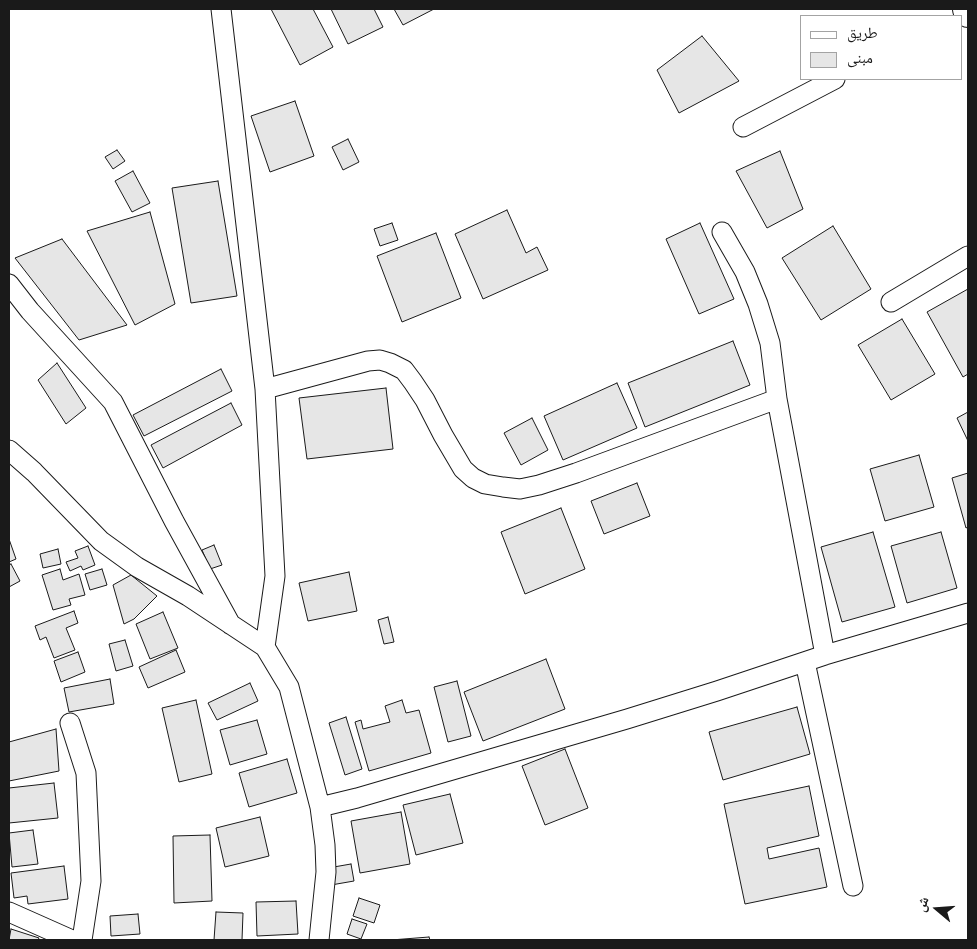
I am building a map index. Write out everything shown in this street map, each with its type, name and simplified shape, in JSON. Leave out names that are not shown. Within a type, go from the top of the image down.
[{"type":"highway","points":[[967,9],[968,13]]},
{"type":"street","points":[[221,9],[265,389],[275,576],[265,647]]},
{"type":"street","points":[[956,15],[967,9]]},
{"type":"street","points":[[743,127],[833,80]]},
{"type":"street","points":[[722,232],[746,272],[770,343],[777,398],[825,655]]},
{"type":"street","points":[[891,302],[968,256]]},
{"type":"street","points":[[9,284],[30,311],[113,402],[174,521],[231,625]]},
{"type":"street","points":[[265,389],[368,361],[380,360],[390,363],[404,370],[413,382],[463,469],[473,478],[485,484],[520,488],[539,485],[576,473],[777,398]]},
{"type":"street","points":[[9,450],[34,472],[101,541],[137,567],[188,596],[265,647],[289,687],[320,807],[326,872],[319,940]]},
{"type":"street","points":[[320,807],[357,798],[626,719],[825,655],[968,613]]},
{"type":"street","points":[[804,662],[853,886]]},
{"type":"street","points":[[70,723],[86,772],[91,881],[82,940]]},
{"type":"street","points":[[9,912],[72,940]]},
{"type":"building","points":[[271,9],[313,9],[333,47],[300,65]]},
{"type":"building","points":[[331,9],[374,9],[383,27],[348,44]]},
{"type":"building","points":[[394,9],[434,9],[403,25]]},
{"type":"building","points":[[702,36],[739,81],[679,113],[657,70]]},
{"type":"building","points":[[295,101],[314,156],[270,172],[251,116]]},
{"type":"building","points":[[348,139],[359,162],[343,170],[332,147]]},
{"type":"building","points":[[117,150],[125,161],[113,169],[105,157]]},
{"type":"building","points":[[780,151],[803,209],[767,228],[736,171]]},
{"type":"building","points":[[133,171],[150,203],[132,212],[115,181]]},
{"type":"building","points":[[218,181],[237,296],[191,303],[172,188]]},
{"type":"building","points":[[507,210],[526,253],[537,247],[548,270],[483,299],[455,234]]},
{"type":"building","points":[[150,212],[175,304],[135,325],[87,231]]},
{"type":"building","points":[[392,223],[398,240],[380,246],[374,229]]},
{"type":"building","points":[[700,223],[734,299],[699,314],[666,239]]},
{"type":"building","points":[[833,226],[871,289],[821,320],[782,258]]},
{"type":"building","points":[[436,233],[461,298],[402,322],[377,256]]},
{"type":"building","points":[[62,239],[127,325],[79,340],[15,258]]},
{"type":"building","points":[[968,289],[968,374],[963,377],[927,312]]},
{"type":"building","points":[[902,319],[935,374],[891,400],[858,345]]},
{"type":"building","points":[[733,341],[750,385],[645,427],[628,383]]},
{"type":"building","points":[[57,363],[86,408],[66,424],[38,380]]},
{"type":"building","points":[[221,369],[232,391],[144,436],[133,415]]},
{"type":"building","points":[[617,383],[637,428],[563,460],[544,416]]},
{"type":"building","points":[[386,388],[393,449],[307,459],[299,398]]},
{"type":"building","points":[[231,403],[242,425],[163,468],[151,445]]},
{"type":"building","points":[[968,412],[968,441],[957,418]]},
{"type":"building","points":[[532,418],[548,450],[521,465],[504,433]]},
{"type":"building","points":[[919,455],[934,507],[885,521],[870,469]]},
{"type":"building","points":[[968,473],[968,527],[966,528],[952,478]]},
{"type":"building","points":[[637,483],[650,516],[604,534],[591,501]]},
{"type":"building","points":[[561,508],[585,569],[525,594],[501,532]]},
{"type":"building","points":[[873,532],[895,607],[842,622],[821,547]]},
{"type":"building","points":[[941,532],[957,588],[907,603],[891,546]]},
{"type":"building","points":[[9,539],[16,559],[9,562]]},
{"type":"building","points":[[214,545],[222,565],[210,569],[202,550]]},
{"type":"building","points":[[88,546],[95,565],[83,570],[81,566],[70,571],[66,562],[78,558],[75,551]]},
{"type":"building","points":[[58,549],[61,564],[43,568],[40,554]]},
{"type":"building","points":[[11,564],[20,581],[9,587],[9,565]]},
{"type":"building","points":[[60,569],[63,580],[79,574],[85,595],[69,599],[71,605],[53,610],[42,575]]},
{"type":"building","points":[[102,569],[107,585],[90,590],[85,574]]},
{"type":"building","points":[[349,572],[357,611],[308,621],[299,583]]},
{"type":"building","points":[[131,575],[157,596],[134,619],[124,624],[113,585]]},
{"type":"building","points":[[74,611],[78,623],[66,628],[75,650],[54,658],[46,637],[40,640],[35,626]]},
{"type":"building","points":[[163,612],[178,648],[150,659],[136,624]]},
{"type":"building","points":[[388,617],[394,642],[384,644],[378,620]]},
{"type":"building","points":[[125,640],[133,666],[116,671],[109,644]]},
{"type":"building","points":[[176,650],[185,672],[148,688],[139,667]]},
{"type":"building","points":[[78,652],[85,672],[61,682],[54,661]]},
{"type":"building","points":[[546,659],[565,709],[483,741],[464,692]]},
{"type":"building","points":[[110,679],[114,704],[69,712],[64,688]]},
{"type":"building","points":[[457,681],[471,736],[448,742],[434,687]]},
{"type":"building","points":[[250,683],[258,701],[217,720],[208,703]]},
{"type":"building","points":[[196,700],[212,774],[179,782],[162,708]]},
{"type":"building","points":[[402,700],[406,713],[419,710],[431,753],[369,771],[355,722],[361,720],[363,729],[390,722],[385,706]]},
{"type":"building","points":[[797,707],[810,754],[723,780],[709,732]]},
{"type":"building","points":[[346,717],[362,769],[345,775],[329,723]]},
{"type":"building","points":[[257,720],[267,754],[230,765],[220,730]]},
{"type":"building","points":[[56,729],[59,771],[9,781],[9,742]]},
{"type":"building","points":[[565,749],[588,808],[545,825],[522,766]]},
{"type":"building","points":[[287,759],[297,793],[249,807],[239,773]]},
{"type":"building","points":[[54,783],[58,818],[9,823],[9,788]]},
{"type":"building","points":[[809,786],[819,836],[767,848],[769,859],[819,848],[827,887],[745,904],[724,804]]},
{"type":"building","points":[[450,794],[463,843],[416,855],[403,805]]},
{"type":"building","points":[[401,812],[410,864],[360,873],[351,821]]},
{"type":"building","points":[[260,817],[269,856],[225,867],[216,828]]},
{"type":"building","points":[[33,830],[38,864],[12,867],[9,833]]},
{"type":"building","points":[[210,835],[212,901],[174,903],[173,836]]},
{"type":"building","points":[[351,864],[354,881],[331,885],[328,868]]},
{"type":"building","points":[[64,866],[68,899],[28,904],[27,896],[14,898],[11,873]]},
{"type":"building","points":[[359,898],[380,905],[374,923],[353,916]]},
{"type":"building","points":[[296,901],[298,934],[257,936],[256,902]]},
{"type":"building","points":[[216,912],[243,913],[242,940],[214,940]]},
{"type":"building","points":[[138,914],[140,934],[111,936],[110,916]]},
{"type":"building","points":[[352,919],[367,924],[361,939],[347,934]]},
{"type":"building","points":[[11,929],[39,938],[38,940],[9,940]]},
{"type":"building","points":[[429,937],[430,940],[391,940]]}]
